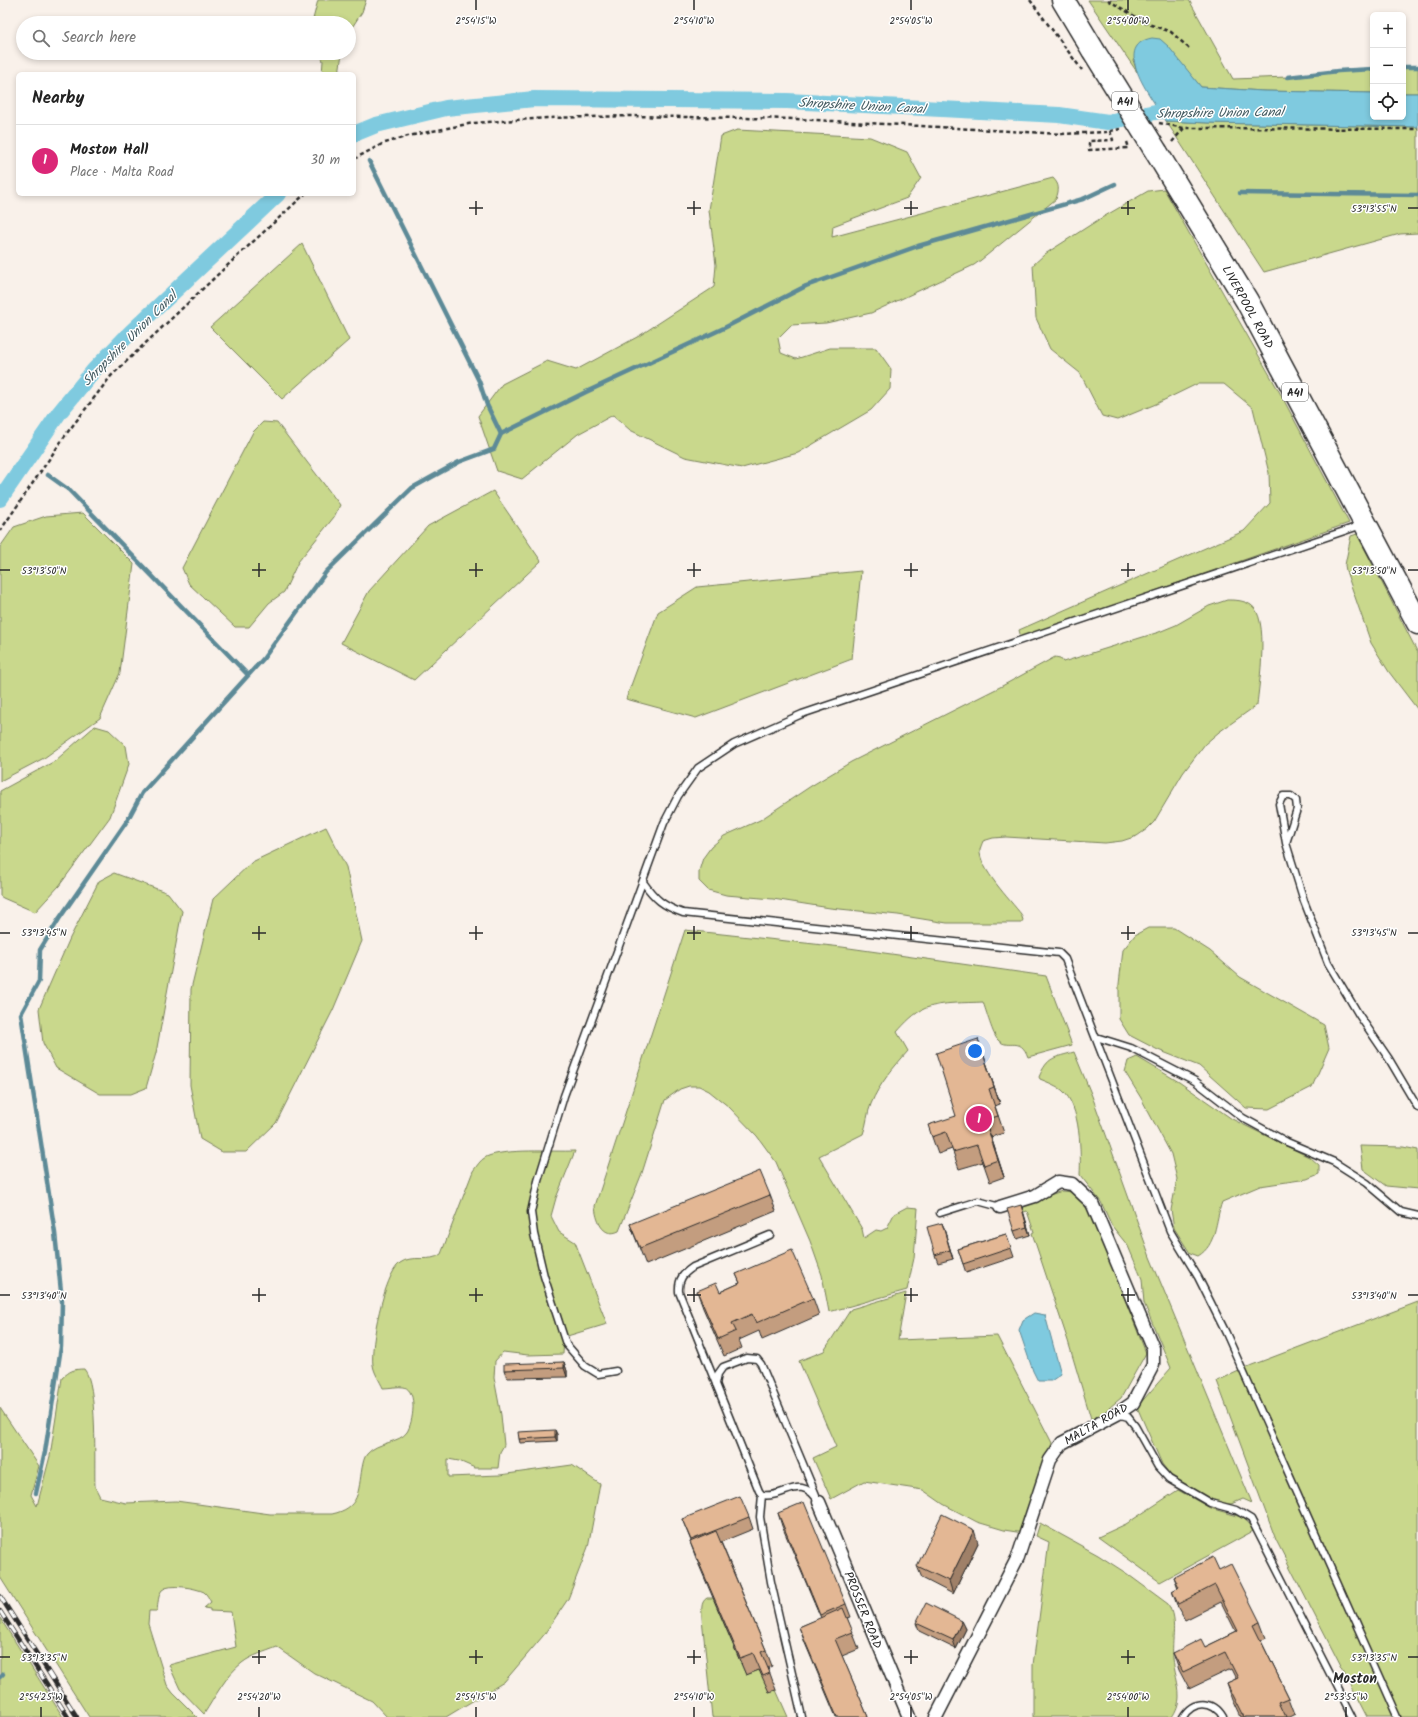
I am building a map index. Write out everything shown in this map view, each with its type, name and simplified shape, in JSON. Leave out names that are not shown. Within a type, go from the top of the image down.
[{"type":"highway","name":"LIVERPOOL ROAD","points":[[1063,0],[1247,301],[1418,623]]},
{"type":"street","name":"MALTA ROAD","points":[[936,1717],[1018,1557],[1050,1460],[1062,1443],[1118,1414],[1132,1403],[1153,1365],[1153,1348],[1092,1203],[1072,1184],[1058,1182],[1035,1196],[1000,1207]]},
{"type":"street","name":"PROSSER ROAD","points":[[819,1502],[909,1717]]},
{"type":"lane","points":[[616,1371],[598,1374],[585,1366],[566,1344],[544,1276],[534,1234],[531,1212],[538,1181],[564,1096],[664,823],[678,796],[698,768],[734,744],[802,714],[1365,523]]},
{"type":"lane","points":[[1286,843],[1297,809],[1296,800],[1291,796],[1283,796],[1279,804],[1286,843],[1304,901],[1328,963],[1359,1015],[1389,1059],[1418,1108]]},
{"type":"lane","points":[[643,882],[651,894],[666,907],[683,913],[1059,953],[1065,959],[1170,1231],[1198,1277],[1226,1333],[1397,1717]]},
{"type":"lane","points":[[1096,1037],[1131,1048],[1195,1081],[1243,1118],[1287,1142],[1334,1162],[1367,1183],[1401,1212],[1418,1216]]},
{"type":"lane","points":[[940,1213],[978,1201],[1000,1207]]},
{"type":"lane","points":[[770,1235],[694,1267],[682,1275],[678,1284],[679,1292],[762,1495],[760,1517],[770,1582],[802,1717]]},
{"type":"lane","points":[[716,1384],[718,1374],[723,1368],[748,1358],[757,1359],[761,1364],[819,1502]]},
{"type":"lane","points":[[1118,1414],[1128,1416],[1136,1426],[1158,1467],[1169,1479],[1210,1503],[1236,1510],[1251,1519],[1352,1717]]},
{"type":"lane","points":[[762,1495],[769,1496],[793,1488],[803,1489],[813,1493],[819,1502]]},
{"type":"lane","points":[[1183,1717],[1187,1710],[1200,1704],[1213,1707],[1222,1717]]},
{"type":"path","points":[[1030,0],[1087,76]]},
{"type":"path","points":[[1108,0],[1146,23],[1171,32],[1191,50]]},
{"type":"path","points":[[356,158],[382,144],[408,136],[473,123],[546,118],[631,116],[789,119],[1062,134],[1122,129]]},
{"type":"path","points":[[1156,124],[1163,123],[1184,128],[1418,129]]},
{"type":"path","points":[[1110,131],[1113,140],[1089,141],[1089,150],[1141,149],[1146,156],[1157,152]]},
{"type":"path","points":[[0,531],[67,433],[111,376],[230,262],[303,196]]},
{"type":"green space","points":[[318,0],[366,0],[362,12],[356,21],[356,16],[314,16]]},
{"type":"green space","points":[[1088,0],[1189,0],[1233,79],[1288,77],[1338,71],[1370,69],[1370,93],[1263,91],[1201,87],[1160,39],[1133,60],[1137,72]]},
{"type":"green space","points":[[341,60],[339,72],[322,72],[323,61]]},
{"type":"green space","points":[[1406,67],[1418,67],[1418,93],[1406,93]]},
{"type":"green space","points":[[1166,121],[1418,127],[1418,233],[1400,234],[1264,272]]},
{"type":"green space","points":[[737,130],[870,137],[907,152],[921,178],[907,198],[833,226],[832,237],[1053,178],[1058,185],[1058,193],[1056,199],[974,265],[871,313],[826,323],[791,325],[778,338],[781,353],[796,359],[830,348],[876,348],[891,369],[890,389],[871,410],[798,453],[742,468],[685,457],[630,430],[613,415],[578,434],[522,479],[497,471],[478,416],[502,384],[547,361],[576,370],[639,336],[714,287],[716,265],[709,210],[721,136]]},
{"type":"green space","points":[[1164,189],[1280,393],[1349,523],[1021,638],[1019,630],[1244,531],[1270,503],[1269,473],[1253,408],[1224,384],[1197,384],[1156,404],[1117,420],[1102,416],[1080,373],[1050,349],[1036,318],[1033,265],[1045,254],[1098,220],[1148,191]]},
{"type":"green space","points":[[302,244],[349,340],[282,399],[210,327]]},
{"type":"green space","points":[[263,422],[277,423],[340,505],[334,517],[298,562],[284,592],[269,603],[249,627],[235,627],[189,584],[182,568],[253,432]]},
{"type":"green space","points":[[493,491],[541,561],[414,680],[341,643],[369,591],[428,526]]},
{"type":"green space","points":[[83,513],[134,564],[120,673],[100,718],[44,758],[0,781],[0,547],[14,527],[46,516]]},
{"type":"green space","points":[[1357,534],[1418,653],[1418,710],[1389,672],[1371,643],[1346,571],[1345,565],[1351,536]]},
{"type":"green space","points":[[861,571],[852,659],[696,718],[626,699],[658,612],[697,587]]},
{"type":"green space","points":[[1227,600],[1236,600],[1248,603],[1257,612],[1262,636],[1262,652],[1257,705],[1219,732],[1205,744],[1183,773],[1154,822],[1137,836],[1122,841],[1105,843],[1006,837],[993,838],[983,841],[980,850],[984,865],[996,884],[1021,914],[1023,920],[1021,923],[947,923],[898,915],[830,908],[773,899],[726,895],[708,890],[699,881],[699,871],[703,858],[711,847],[724,836],[760,820],[811,786],[851,762],[1002,686],[1055,657],[1060,658],[1063,662],[1159,632],[1176,625],[1209,606]]},
{"type":"green space","points":[[95,726],[109,730],[126,746],[129,764],[110,817],[59,886],[35,912],[0,896],[0,791],[55,761]]},
{"type":"green space","points":[[326,827],[346,867],[362,941],[333,1010],[276,1123],[246,1152],[222,1152],[200,1139],[190,1085],[191,989],[213,899],[252,862]]},
{"type":"green space","points":[[114,873],[168,893],[182,911],[156,1053],[146,1088],[131,1094],[100,1094],[56,1068],[43,1043],[39,1009],[70,938],[99,881]]},
{"type":"green space","points":[[1148,928],[1174,928],[1210,951],[1240,977],[1324,1025],[1329,1048],[1312,1087],[1269,1109],[1246,1108],[1199,1066],[1158,1050],[1129,1035],[1119,1019],[1119,984],[1123,950],[1135,935]]},
{"type":"green space","points":[[685,930],[842,947],[1046,976],[1072,1045],[1028,1057],[1025,1050],[1018,1045],[1002,1043],[996,1038],[983,1002],[947,1004],[926,1008],[914,1015],[897,1032],[908,1051],[887,1076],[874,1097],[863,1134],[819,1156],[862,1229],[864,1238],[876,1230],[881,1231],[887,1228],[894,1214],[907,1207],[918,1208],[914,1258],[907,1290],[829,1312],[822,1275],[810,1241],[776,1162],[757,1136],[729,1107],[709,1091],[699,1086],[689,1086],[680,1089],[665,1100],[642,1173],[619,1231],[613,1233],[608,1232],[601,1226],[597,1217],[595,1206]]},
{"type":"green space","points":[[1074,1052],[1092,1096],[1150,1257],[1252,1503],[1243,1499],[1231,1504],[1219,1504],[1173,1478],[1162,1464],[1137,1407],[1171,1368],[1144,1303],[1142,1279],[1128,1246],[1112,1226],[1101,1202],[1080,1175],[1080,1143],[1073,1107],[1068,1097],[1062,1090],[1040,1079],[1039,1077],[1045,1065],[1049,1061]]},
{"type":"green space","points":[[1137,1057],[1179,1082],[1232,1119],[1311,1158],[1319,1165],[1319,1174],[1307,1179],[1260,1186],[1222,1202],[1209,1246],[1198,1256],[1190,1253],[1174,1228],[1171,1210],[1177,1179],[1171,1154],[1141,1098],[1125,1072],[1128,1061]]},
{"type":"green space","points":[[1360,1146],[1403,1147],[1418,1150],[1418,1189],[1386,1186],[1363,1169]]},
{"type":"green space","points":[[517,1151],[575,1151],[556,1198],[551,1216],[559,1232],[575,1242],[607,1324],[564,1337],[563,1354],[528,1355],[503,1352],[495,1361],[494,1378],[501,1415],[504,1445],[500,1452],[498,1468],[475,1468],[459,1461],[448,1459],[448,1477],[500,1475],[572,1465],[600,1484],[588,1547],[568,1599],[543,1636],[504,1682],[446,1717],[387,1717],[372,1701],[314,1673],[277,1647],[250,1658],[236,1668],[221,1687],[204,1714],[180,1689],[169,1665],[236,1647],[231,1612],[210,1611],[210,1609],[204,1608],[211,1602],[204,1592],[189,1588],[170,1587],[162,1590],[158,1600],[157,1611],[149,1611],[148,1624],[167,1685],[197,1717],[89,1717],[0,1577],[0,1408],[39,1466],[31,1495],[37,1506],[50,1456],[62,1378],[72,1371],[84,1369],[88,1377],[93,1407],[95,1487],[100,1497],[126,1503],[176,1501],[270,1514],[332,1514],[348,1508],[356,1498],[363,1462],[366,1455],[376,1447],[404,1436],[411,1422],[413,1401],[411,1394],[404,1387],[383,1388],[373,1365],[374,1343],[379,1311],[394,1270],[405,1260],[432,1258],[441,1254],[473,1171],[484,1158],[495,1154]]},
{"type":"green space","points":[[1062,1191],[1073,1192],[1092,1216],[1146,1353],[1121,1398],[1092,1422],[1068,1341],[1032,1233],[1034,1232],[1027,1211],[1013,1216],[1015,1206]]},
{"type":"green space","points":[[906,1293],[898,1340],[997,1336],[1052,1443],[1023,1533],[1004,1530],[977,1522],[943,1504],[923,1490],[864,1481],[831,1499],[813,1458],[836,1447],[799,1361],[824,1351],[851,1309]]},
{"type":"green space","points":[[1418,1302],[1418,1717],[1367,1717],[1276,1540],[1217,1381],[1252,1365]]},
{"type":"green space","points":[[1178,1490],[1210,1508],[1241,1517],[1255,1530],[1160,1582],[1098,1537],[1126,1524]]},
{"type":"green space","points":[[1040,1523],[1098,1555],[1126,1573],[1168,1604],[1173,1617],[1173,1659],[1179,1696],[1177,1707],[1172,1717],[1033,1717],[1033,1665],[1049,1542],[1036,1536]]},
{"type":"green space","points":[[707,1598],[713,1598],[746,1675],[759,1670],[776,1690],[788,1717],[712,1717],[702,1618],[702,1604]]},
{"type":"green space","points":[[0,1618],[63,1717],[0,1717]]},
{"type":"water","points":[[1152,38],[1160,39],[1168,46],[1201,87],[1263,91],[1370,93],[1370,120],[1406,120],[1406,93],[1418,93],[1418,127],[1166,121],[1145,88],[1135,63],[1134,52],[1140,43]]},
{"type":"water","points":[[1034,1313],[1045,1315],[1061,1374],[1051,1381],[1038,1381],[1019,1330],[1023,1320]]},
{"type":"building","points":[[978,1039],[994,1087],[989,1089],[998,1116],[985,1120],[998,1160],[984,1165],[977,1145],[953,1152],[946,1132],[932,1137],[928,1125],[956,1116],[936,1053]]},
{"type":"building","points":[[760,1171],[770,1195],[640,1248],[630,1224]]},
{"type":"building","points":[[1021,1205],[1027,1227],[1014,1231],[1007,1209]]},
{"type":"building","points":[[942,1223],[950,1250],[935,1255],[927,1227]]},
{"type":"building","points":[[1006,1234],[1011,1248],[963,1264],[958,1249]]},
{"type":"building","points":[[792,1250],[813,1298],[756,1323],[752,1314],[732,1323],[736,1331],[718,1339],[697,1291],[716,1283],[720,1292],[740,1283],[736,1274]]},
{"type":"building","points":[[564,1362],[564,1368],[504,1370],[504,1364]]},
{"type":"building","points":[[555,1430],[555,1437],[519,1439],[518,1432]]},
{"type":"building","points":[[740,1496],[749,1517],[691,1540],[682,1519]]},
{"type":"building","points":[[804,1502],[846,1604],[820,1615],[778,1513]]},
{"type":"building","points":[[942,1514],[974,1530],[949,1581],[917,1566]]},
{"type":"building","points":[[716,1531],[766,1650],[761,1652],[770,1673],[763,1676],[753,1653],[740,1658],[690,1542]]},
{"type":"building","points":[[1213,1557],[1219,1570],[1231,1564],[1260,1622],[1253,1625],[1289,1698],[1279,1702],[1286,1717],[1244,1717],[1227,1683],[1238,1678],[1225,1652],[1183,1672],[1173,1653],[1201,1639],[1205,1647],[1238,1631],[1215,1585],[1178,1604],[1172,1591],[1179,1587],[1174,1577]]},
{"type":"building","points":[[926,1603],[962,1621],[953,1640],[916,1623]]},
{"type":"building","points":[[843,1608],[853,1632],[835,1639],[868,1717],[837,1717],[799,1627]]},
{"type":"waterway","points":[[1406,67],[1418,67]]},
{"type":"waterway","points":[[1288,77],[1338,71],[1370,69]]},
{"type":"waterway","name":"Shropshire Union Canal","points":[[356,133],[376,125],[446,108],[534,99],[787,101],[1059,115],[1108,122],[1160,111],[1182,111]]},
{"type":"waterway","points":[[369,161],[479,381],[487,405],[501,434]]},
{"type":"waterway","points":[[36,1493],[45,1452],[61,1347],[62,1301],[55,1233],[21,1014],[39,981],[40,950],[59,919],[127,821],[142,793],[263,659],[326,572],[412,488],[459,462],[494,449],[501,434],[586,392],[724,328],[806,286],[918,246],[1083,199],[1115,184]]},
{"type":"waterway","points":[[1240,193],[1418,195]]},
{"type":"waterway","name":"Shropshire Union Canal","points":[[0,499],[59,413],[94,370],[131,332],[276,196]]},
{"type":"waterway","points":[[48,475],[69,490],[248,675]]},
{"type":"waterway","points":[[0,1677],[3,1674]]},
{"type":"railway","points":[[0,1596],[77,1717]]},
{"type":"railway","points":[[0,1611],[68,1717]]},
{"type":"place","name":"Moston Hall","points":[[979,1119]]},
{"type":"district","name":"Moston","points":[[1355,1678]]}]
